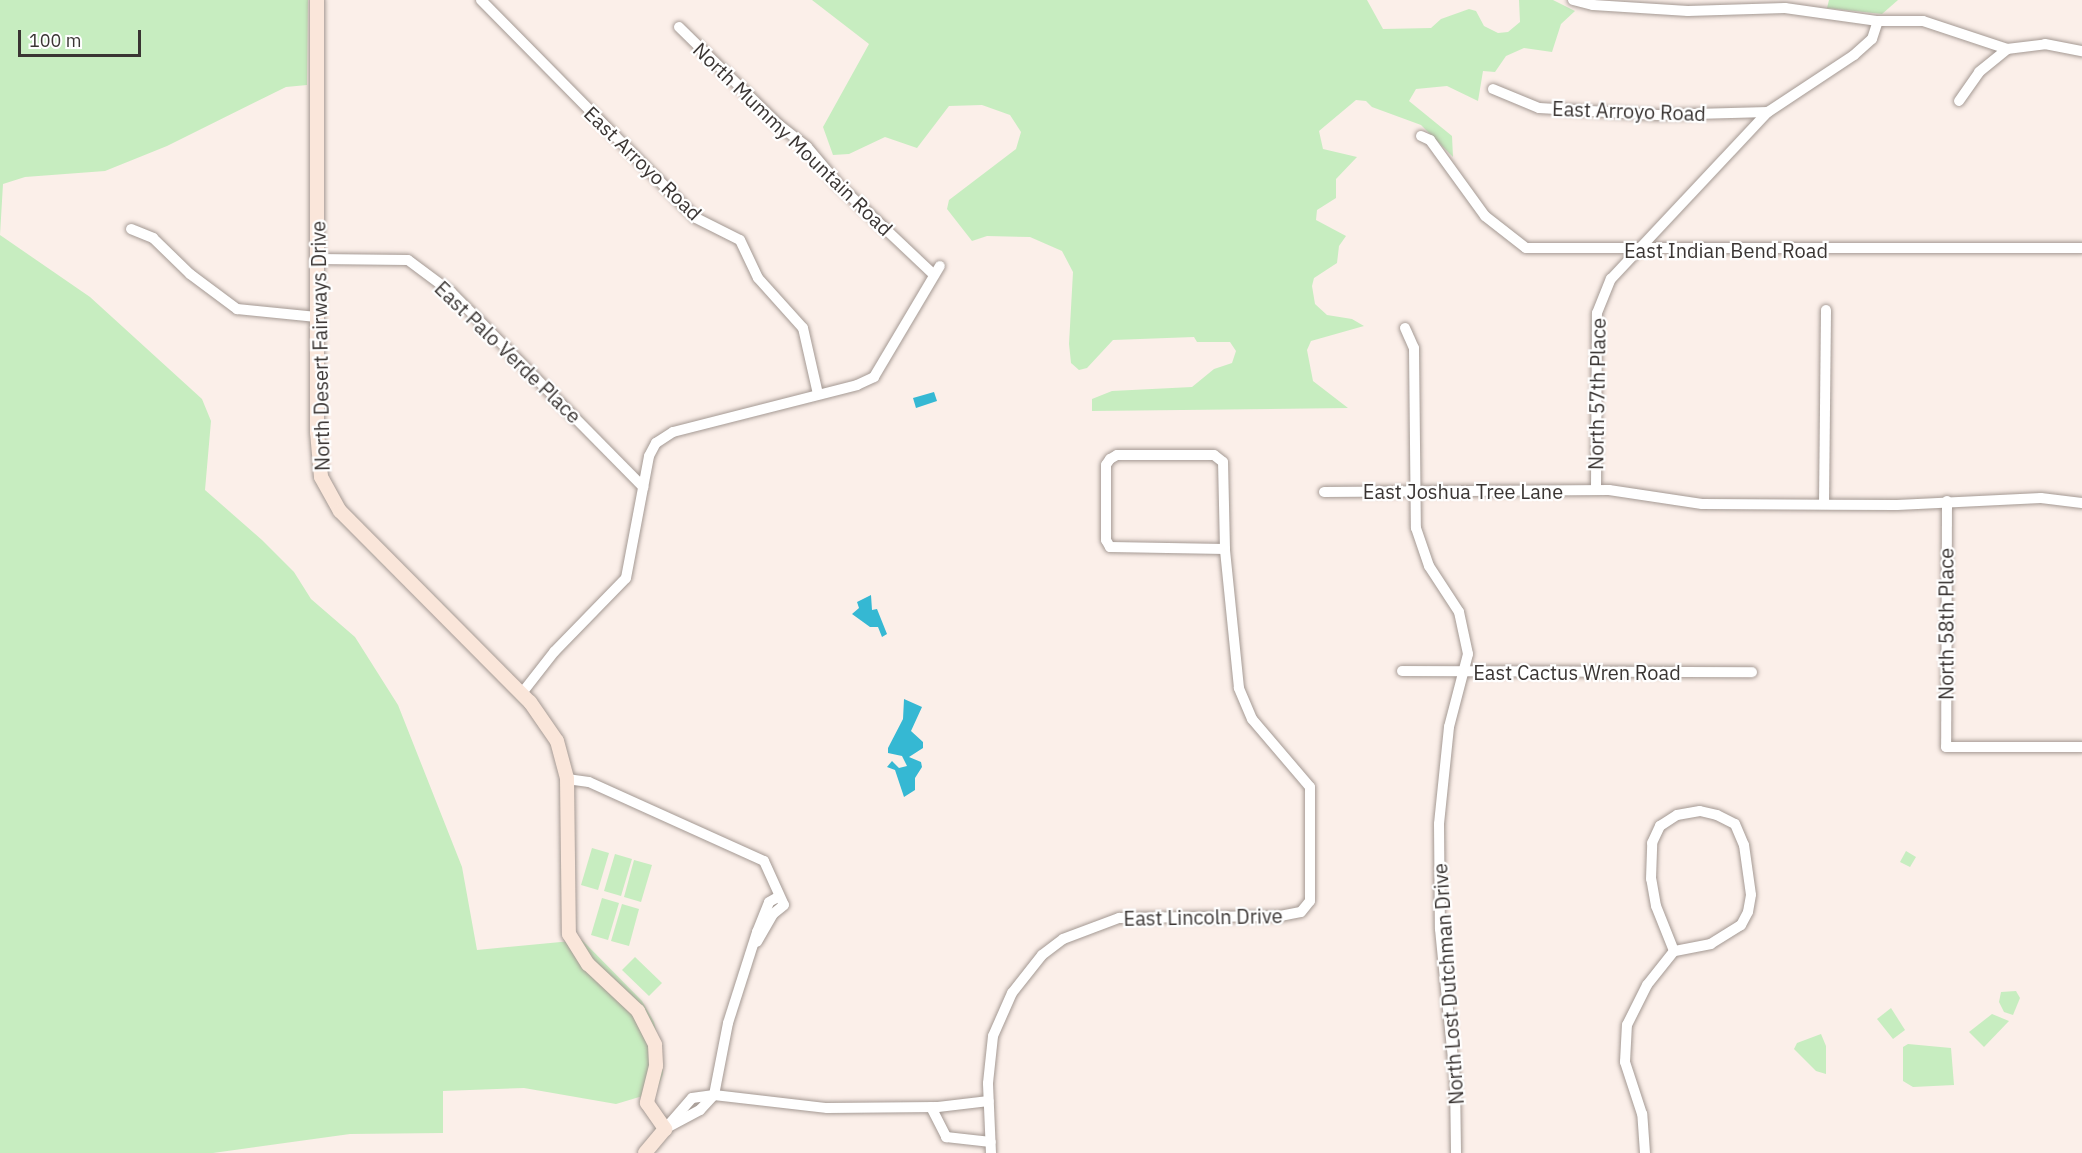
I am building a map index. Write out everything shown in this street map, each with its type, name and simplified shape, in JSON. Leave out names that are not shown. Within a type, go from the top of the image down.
[{"type":"street","name":"North Desert Fairways Drive","points":[[317,0],[318,464],[324,488],[340,511],[522,693],[554,735],[567,779],[569,934],[582,958],[628,1000],[649,1029],[656,1066],[647,1103],[665,1129]]},
{"type":"street","name":"East Arroyo Road","points":[[481,0],[696,218],[740,240],[758,278],[803,328],[818,394]]},
{"type":"street","points":[[1573,0],[1593,5],[1688,12],[1785,8],[1878,21],[1923,21],[2007,49],[2045,44],[2082,51]]},
{"type":"street","name":"North 57th Place","points":[[1596,490],[1597,313],[1611,279],[1768,112],[1854,55],[1872,39],[1878,21]]},
{"type":"street","name":"North Mummy Mountain Road","points":[[522,693],[554,652],[626,578],[651,450],[666,435],[874,377],[937,270],[839,185],[807,147],[778,125],[679,27]]},
{"type":"street","points":[[1959,101],[1979,72],[2007,49]]},
{"type":"street","name":"East Arroyo Road","points":[[1493,89],[1539,108],[1659,115],[1768,112]]},
{"type":"street","name":"East Indian Bend Road","points":[[1420,136],[1430,140],[1472,201],[1515,243],[1538,250],[2082,248]]},
{"type":"street","points":[[131,229],[153,238],[190,274],[237,309],[317,317]]},
{"type":"street","name":"East Palo Verde Place","points":[[318,259],[408,260],[451,292],[643,486]]},
{"type":"street","points":[[1824,503],[1826,310]]},
{"type":"street","name":"North Lost Dutchman Drive","points":[[1405,328],[1414,348],[1415,491],[1420,545],[1460,612],[1468,654],[1466,672],[1449,727],[1439,824],[1440,929],[1455,1080],[1456,1153]]},
{"type":"street","name":"East Lincoln Drive","points":[[991,1148],[990,1050],[1003,1010],[1030,969],[1063,939],[1119,918],[1280,916],[1301,912],[1310,901],[1310,787],[1252,719],[1241,697],[1225,549],[1224,470],[1220,458],[1215,455],[1117,455],[1110,459],[1106,465],[1106,540],[1110,547],[1225,549]]},
{"type":"street","name":"East Joshua Tree Lane","points":[[1324,492],[1596,490],[1702,504],[1824,503],[1887,498],[1913,502],[2041,498],[2082,503]]},
{"type":"street","name":"North 58th Place","points":[[1947,501],[1946,747],[2082,747]]},
{"type":"street","name":"East Cactus Wren Road","points":[[1402,671],[1752,672]]},
{"type":"street","points":[[567,779],[589,782],[764,861],[781,901],[769,902],[728,1023],[714,1095],[700,1110],[665,1129],[645,1153]]},
{"type":"street","points":[[1645,1153],[1642,1114],[1625,1062],[1627,1025],[1647,985],[1674,951],[1711,944],[1741,925],[1751,895],[1749,865],[1735,824],[1700,811],[1677,815],[1660,826],[1652,843],[1651,879],[1656,906],[1674,951]]},
{"type":"street","points":[[714,1095],[767,1104],[826,1108],[935,1107],[989,1101]]},
{"type":"street","points":[[935,1107],[945,1125],[962,1141]]},
{"type":"street","points":[[935,1107],[946,1137],[991,1148]]},
{"type":"green space","points":[[0,0],[308,0],[307,85],[286,87],[167,146],[105,171],[25,177],[3,184],[0,235]]},
{"type":"green space","points":[[812,0],[1367,0],[1383,29],[1431,28],[1441,19],[1469,9],[1476,11],[1484,26],[1498,33],[1508,32],[1520,22],[1519,0],[1553,0],[1575,11],[1561,24],[1552,52],[1524,48],[1506,56],[1495,72],[1483,71],[1478,101],[1447,86],[1416,89],[1409,101],[1452,136],[1453,157],[1421,125],[1372,107],[1366,101],[1356,100],[1319,131],[1323,149],[1357,157],[1336,179],[1336,198],[1317,210],[1316,220],[1346,236],[1339,246],[1337,263],[1314,278],[1312,286],[1315,304],[1327,315],[1352,319],[1364,326],[1311,341],[1307,350],[1313,381],[1348,408],[1092,411],[1092,399],[1112,391],[1192,387],[1214,369],[1232,363],[1236,351],[1230,342],[1197,342],[1194,337],[1113,340],[1087,368],[1079,370],[1071,363],[1069,344],[1073,272],[1062,251],[1030,237],[987,236],[972,241],[947,209],[949,200],[1016,149],[1021,132],[1010,115],[982,105],[949,106],[917,148],[885,137],[849,154],[833,155],[823,127],[869,44]]},
{"type":"green space","points":[[1829,0],[1898,0],[1882,14],[1827,8]]},
{"type":"green space","points":[[0,235],[90,297],[202,399],[211,421],[205,490],[262,540],[294,572],[311,599],[355,637],[398,705],[462,867],[477,950],[582,940],[642,1001],[654,1022],[662,1054],[663,1074],[656,1092],[616,1104],[524,1088],[443,1091],[443,1133],[350,1134],[213,1153],[0,1153]]},
{"type":"green space","points":[[592,848],[609,853],[598,890],[581,885]]},
{"type":"green space","points":[[1906,851],[1916,857],[1910,867],[1900,862]]},
{"type":"green space","points":[[615,854],[632,859],[621,896],[604,891]]},
{"type":"green space","points":[[634,860],[652,865],[641,902],[624,897]]},
{"type":"green space","points":[[602,898],[619,903],[608,940],[591,935]]},
{"type":"green space","points":[[622,904],[639,909],[629,946],[611,941]]},
{"type":"green space","points":[[635,957],[662,983],[649,996],[622,970]]},
{"type":"green space","points":[[2016,991],[2020,998],[2013,1015],[2004,1012],[1999,1002],[2001,992]]},
{"type":"green space","points":[[1891,1008],[1905,1030],[1893,1039],[1877,1019]]},
{"type":"green space","points":[[1992,1014],[2009,1021],[1984,1047],[1969,1032]]},
{"type":"green space","points":[[1821,1034],[1826,1046],[1826,1074],[1816,1071],[1794,1049],[1797,1043]]},
{"type":"green space","points":[[1908,1044],[1951,1048],[1954,1085],[1913,1087],[1903,1081],[1903,1047]]},
{"type":"water","points":[[934,392],[937,401],[916,408],[913,398]]},
{"type":"water","points":[[871,595],[872,610],[877,609],[887,634],[882,637],[878,627],[870,627],[852,614],[859,608],[857,602]]},
{"type":"water","points":[[904,699],[922,707],[911,731],[923,742],[923,748],[909,757],[921,762],[922,767],[915,778],[915,790],[904,797],[895,770],[887,767],[892,761],[899,768],[907,766],[902,756],[888,753],[888,748],[903,719]]}]
